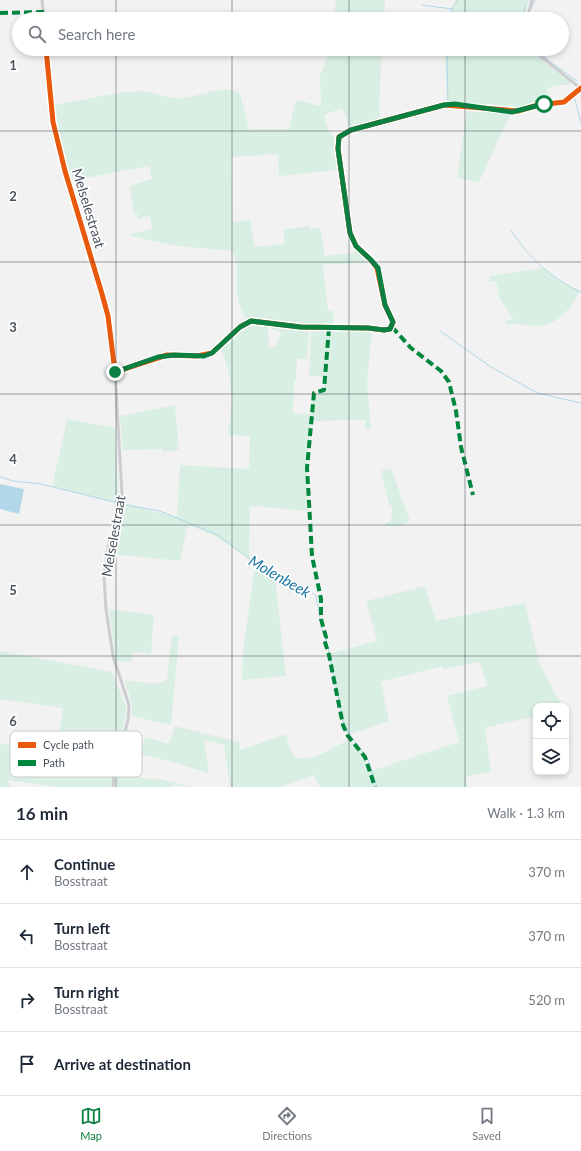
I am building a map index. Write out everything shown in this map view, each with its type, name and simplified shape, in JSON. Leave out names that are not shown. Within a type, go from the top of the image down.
[{"type":"street","points":[[42,0],[43,12]]},
{"type":"street","points":[[529,12],[532,0]]},
{"type":"street","name":"Melselestraat","points":[[47,56],[55,130],[64,170],[108,316],[115,372],[122,495],[120,512],[106,558],[105,598],[113,656],[127,699],[129,712],[124,731]]},
{"type":"street","points":[[115,372],[163,356],[204,356],[212,353],[240,327],[251,321],[300,327],[390,329],[393,322],[385,305],[378,268],[356,246],[348,226],[338,149],[339,137],[351,130],[448,104],[512,112],[538,105],[560,103],[567,100],[581,88],[541,56]]},
{"type":"street","name":"Melselestraat","points":[[113,787],[114,777]]},
{"type":"green space","points":[[336,0],[385,0],[384,12],[334,12]]},
{"type":"green space","points":[[456,0],[529,0],[525,12],[450,12]]},
{"type":"green space","points":[[327,56],[382,56],[379,104],[380,120],[350,128],[342,108],[324,115],[328,130],[334,138],[338,170],[279,176],[278,154],[231,157],[233,222],[250,220],[255,247],[285,244],[283,230],[309,226],[310,229],[320,228],[325,256],[359,252],[370,262],[323,265],[328,311],[333,310],[334,327],[310,327],[246,320],[238,300],[237,268],[235,256],[232,251],[178,246],[130,236],[130,234],[152,229],[150,216],[138,219],[137,213],[134,214],[130,186],[152,179],[149,166],[70,181],[61,151],[53,105],[117,93],[138,91],[184,98],[213,91],[228,90],[235,91],[240,94],[249,129],[289,129],[296,100],[321,106],[320,75]]},
{"type":"green space","points":[[444,56],[537,56],[571,83],[570,85],[560,85],[547,88],[550,102],[516,110],[490,109],[447,101]]},
{"type":"green space","points":[[467,108],[510,115],[479,182],[457,178]]},
{"type":"green space","points":[[544,268],[556,279],[580,291],[570,308],[555,321],[542,326],[506,324],[505,320],[513,319],[500,299],[496,281],[490,282],[489,276]]},
{"type":"green space","points":[[251,323],[309,331],[307,359],[297,359],[296,381],[294,381],[293,413],[310,414],[313,396],[324,388],[324,377],[309,376],[311,330],[372,330],[367,383],[371,429],[365,429],[366,420],[311,421],[307,462],[309,511],[250,506],[249,558],[215,536],[188,525],[180,561],[110,554],[124,503],[177,517],[180,465],[249,469],[250,436],[230,435],[228,432],[231,412],[231,390],[228,369],[221,350],[236,333]],"holes":[[[268,327],[282,333],[277,340],[277,346],[269,347]]]},
{"type":"green space","points":[[175,405],[179,450],[163,452],[162,449],[123,450],[120,416]]},
{"type":"green space","points":[[67,419],[115,428],[118,490],[116,503],[52,487]]},
{"type":"green space","points":[[391,468],[410,521],[399,526],[386,526],[385,523],[390,522],[392,507],[389,505],[381,471]]},
{"type":"green space","points":[[255,564],[275,576],[286,676],[242,680],[243,652]]},
{"type":"green space","points":[[425,586],[436,621],[525,603],[539,662],[560,703],[533,703],[533,717],[485,728],[491,772],[466,776],[468,787],[320,787],[314,775],[280,787],[230,787],[224,745],[204,740],[209,773],[142,755],[142,742],[145,737],[169,744],[175,726],[239,742],[240,750],[286,734],[291,751],[296,758],[317,755],[350,739],[361,751],[371,771],[459,742],[447,696],[487,686],[480,662],[443,669],[442,666],[381,682],[389,721],[348,735],[343,726],[328,654],[377,641],[366,601]]},
{"type":"green space","points":[[109,609],[154,615],[151,654],[133,652],[131,662],[116,661]]},
{"type":"green space","points":[[172,635],[179,637],[171,725],[132,716],[131,701],[124,680],[156,684],[156,682],[160,683],[167,679]]},
{"type":"green space","points":[[0,651],[112,672],[126,707],[125,720],[122,731],[60,731],[63,708],[0,699]]},
{"type":"green space","points":[[0,744],[10,745],[10,777],[113,777],[112,787],[56,787],[8,780],[10,787],[0,787]]},
{"type":"green space","points":[[116,777],[138,777],[154,780],[155,778],[194,787],[171,785],[171,787],[116,787]]},
{"type":"water","points":[[0,484],[24,489],[19,514],[0,509]]},
{"type":"waterway","points":[[422,5],[452,9],[457,0]]},
{"type":"waterway","points":[[531,9],[535,0]]},
{"type":"waterway","points":[[524,12],[525,5]]},
{"type":"waterway","points":[[447,56],[448,101]]},
{"type":"waterway","points":[[538,56],[541,59]]},
{"type":"waterway","points":[[544,56],[577,81]]},
{"type":"waterway","points":[[574,96],[581,123]]},
{"type":"waterway","points":[[511,231],[542,267],[560,281],[581,292]]},
{"type":"waterway","points":[[440,331],[491,367],[537,393],[581,403]]},
{"type":"waterway","name":"Molenbeek","points":[[0,477],[13,481],[41,484],[118,503]]},
{"type":"waterway","name":"Molenbeek","points":[[126,505],[160,511],[218,535],[255,563],[277,576],[302,586],[316,596],[344,725],[368,759],[377,787]]},
{"type":"marked path","points":[[0,13],[12,13]]},
{"type":"marked path","points":[[392,327],[411,348],[441,371],[449,382],[456,411],[461,447],[473,495]]},
{"type":"marked path","points":[[329,328],[324,390],[314,393],[307,468],[312,556],[321,599],[321,619],[326,637],[324,639],[329,655],[343,725],[348,736],[365,757],[375,787]]},
{"type":"cycle path","points":[[47,56],[53,122],[65,171],[108,316],[115,372],[167,355],[197,356],[212,353],[240,327],[251,321],[301,327],[390,329],[393,322],[385,305],[377,268],[356,246],[350,233],[338,149],[339,137],[351,130],[444,105],[518,111],[538,105],[564,102],[581,88]]},
{"type":"route","points":[[115,372],[167,355],[204,356],[212,353],[219,349],[240,327],[251,321],[300,327],[390,329],[393,322],[385,305],[378,268],[375,263],[356,246],[352,240],[348,226],[338,149],[339,137],[345,132],[351,130],[448,104],[512,112],[544,104]]}]
